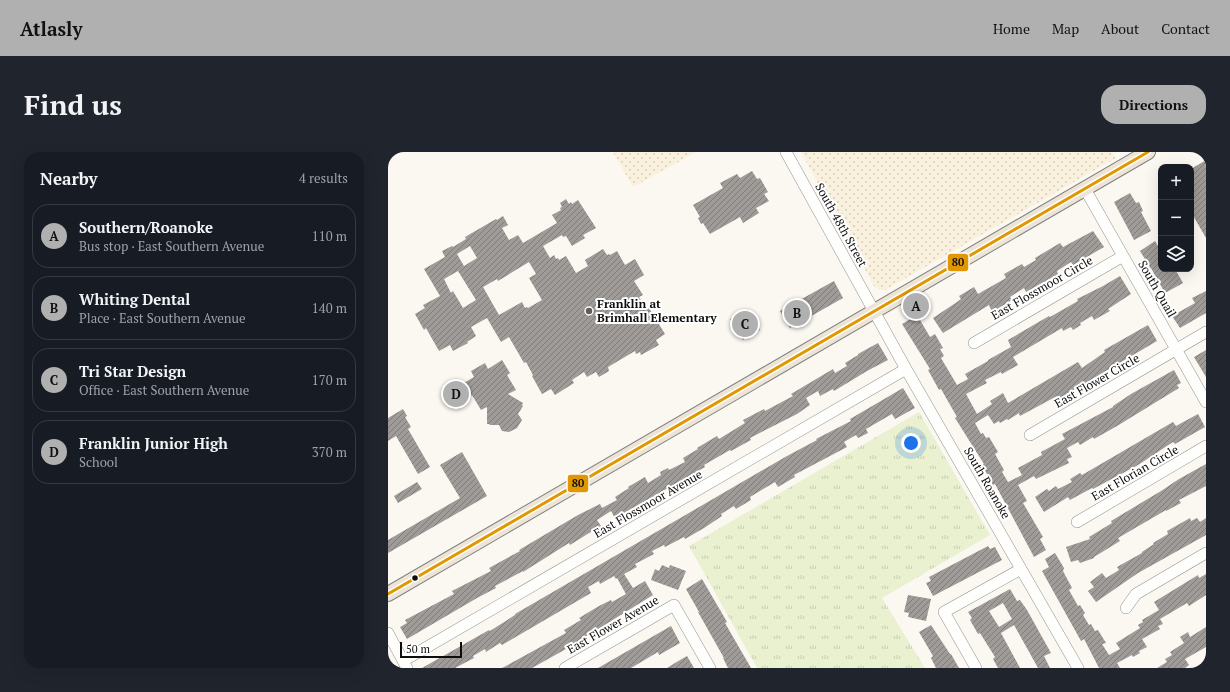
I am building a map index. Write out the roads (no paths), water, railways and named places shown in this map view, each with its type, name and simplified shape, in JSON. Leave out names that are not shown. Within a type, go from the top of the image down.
[{"type":"main road","points":[[388,594],[1148,152]]},
{"type":"street","name":"South 48th Street","points":[[786,152],[874,312]]},
{"type":"street","name":"South Quail","points":[[1085,189],[1206,402]]},
{"type":"street","name":"East Flossmoor Circle","points":[[974,343],[1123,256]]},
{"type":"street","name":"South Roanoke","points":[[874,312],[1078,668]]},
{"type":"street","points":[[1176,349],[1206,332]]},
{"type":"street","name":"East Flower Circle","points":[[1030,435],[1176,349]]},
{"type":"street","name":"East Flossmoor Avenue","points":[[405,664],[906,369]]},
{"type":"street","name":"East Florian Circle","points":[[1077,522],[1206,446]]},
{"type":"street","points":[[1126,608],[1136,594],[1206,553]]},
{"type":"street","points":[[976,668],[944,612],[1022,569]]},
{"type":"street","name":"East Flower Avenue","points":[[565,668],[674,605],[710,668]]},
{"type":"street","points":[[388,633],[405,664]]},
{"type":"place","name":"Southern/Roanoke","points":[[916,306]]},
{"type":"place","name":"Franklin at Brimhall Elementary","points":[[589,311]]},
{"type":"place","name":"Whiting Dental","points":[[797,313]]},
{"type":"place","name":"Tri Star Design","points":[[745,324]]},
{"type":"place","name":"Franklin Junior High","points":[[456,394]]}]
